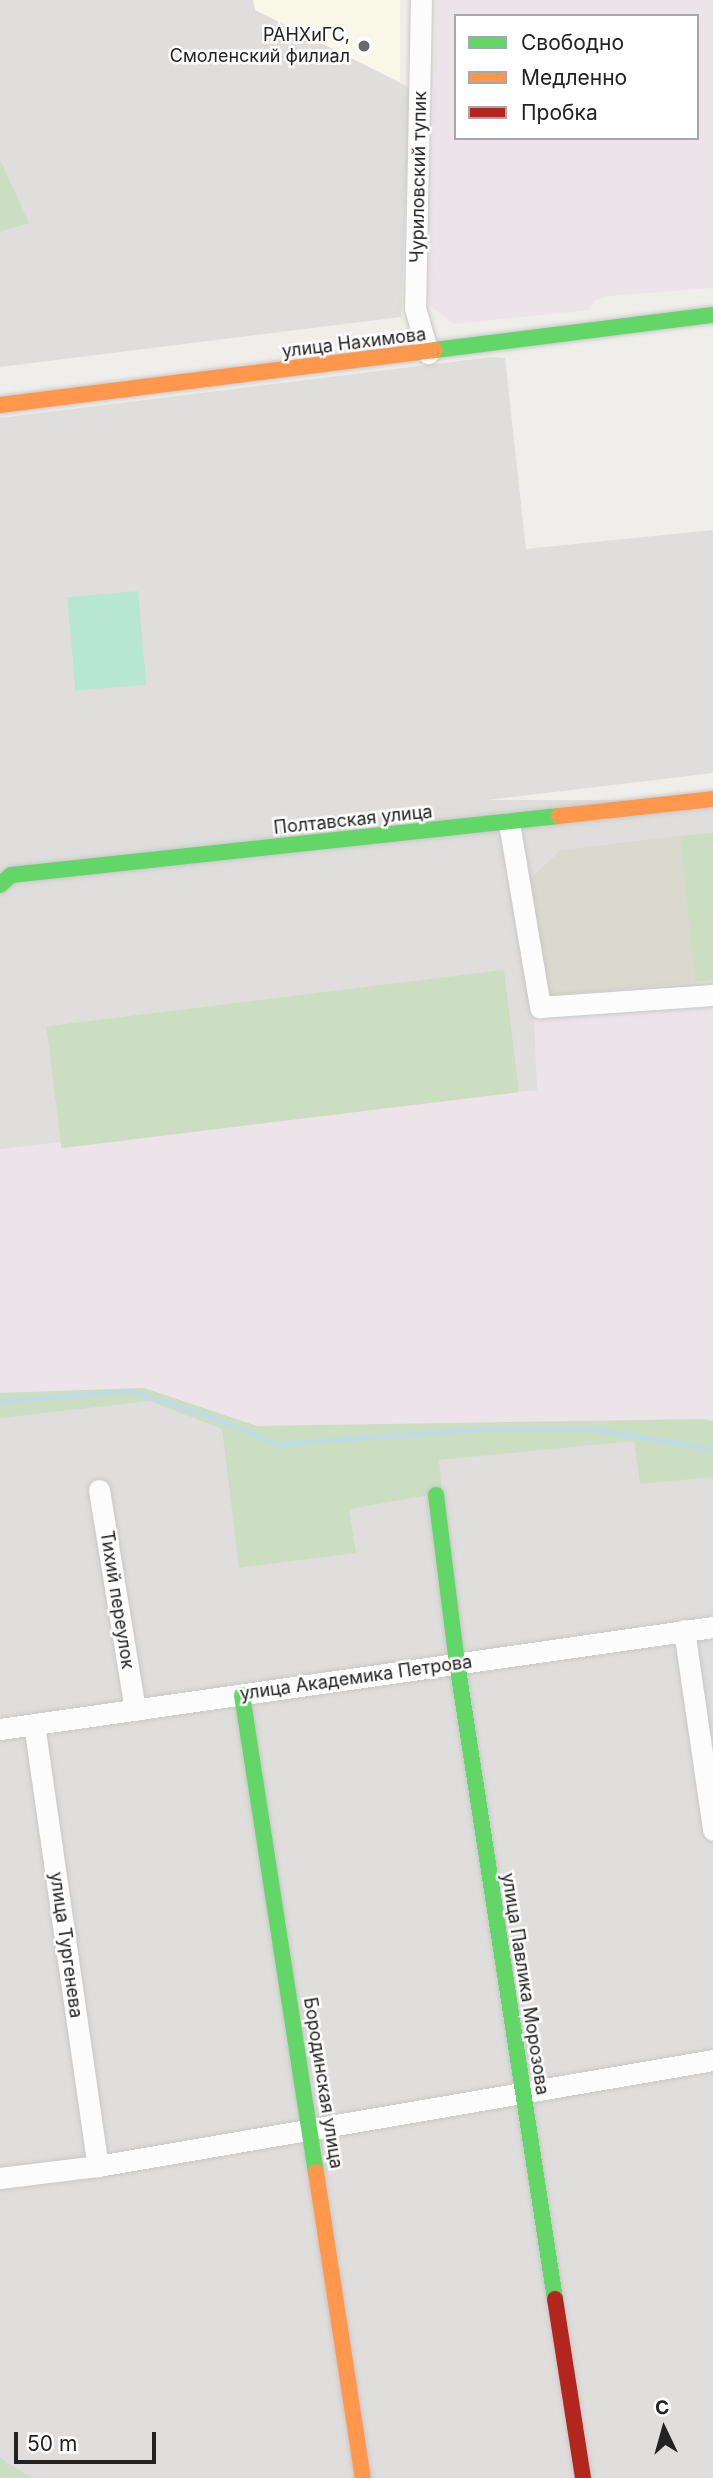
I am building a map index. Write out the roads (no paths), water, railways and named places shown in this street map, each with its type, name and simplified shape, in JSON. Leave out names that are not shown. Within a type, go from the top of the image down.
[{"type":"street","name":"Чуриловский тупик","points":[[421,0],[415,307],[428,353]]},
{"type":"street","name":"улица Нахимова","points":[[0,405],[713,315]]},
{"type":"street","name":"Полтавская улица","points":[[0,885],[11,875],[713,799]]},
{"type":"street","points":[[509,823],[540,1007],[713,995]]},
{"type":"street","name":"Тихий переулок","points":[[99,1490],[135,1710]]},
{"type":"street","name":"улица Павлика Морозова","points":[[436,1495],[457,1663],[583,2478]]},
{"type":"street","name":"улица Академика Петрова","points":[[0,1729],[713,1628]]},
{"type":"street","points":[[684,1630],[713,1830]]},
{"type":"street","name":"Бородинская улица","points":[[242,1695],[312,2128],[363,2478]]},
{"type":"street","name":"улица Тургенева","points":[[34,1724],[98,2166]]},
{"type":"street","points":[[0,2178],[98,2166],[713,2060]]},
{"type":"waterway","points":[[0,1401],[131,1391],[210,1416],[277,1444],[482,1429],[593,1429],[713,1449]]},
{"type":"place","name":"РАНХиГС, Смоленский филиал","points":[[364,46]]}]
